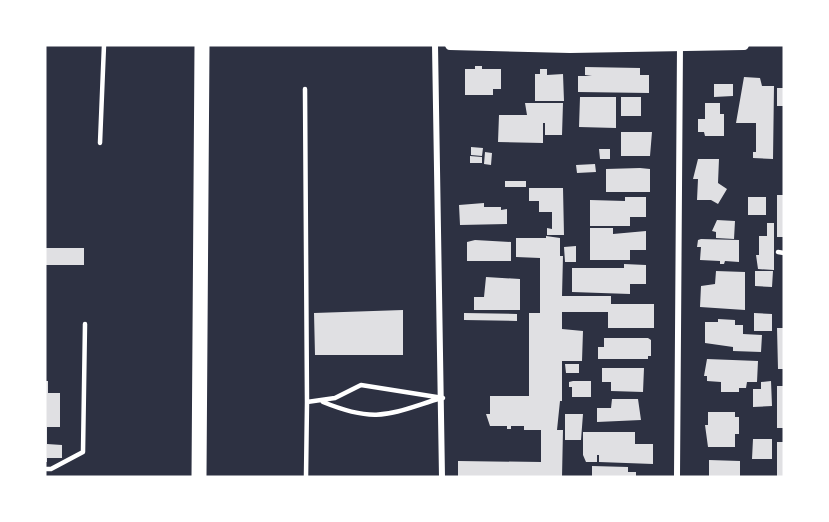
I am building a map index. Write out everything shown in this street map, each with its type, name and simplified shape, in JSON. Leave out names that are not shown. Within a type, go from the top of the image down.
[{"type":"main road","points":[[199,477],[202,45]]},
{"type":"street","points":[[435,45],[443,398],[442,477]]},
{"type":"street","points":[[450,45],[570,47],[744,45]]},
{"type":"street","points":[[677,477],[680,46]]},
{"type":"lane","points":[[100,143],[104,45]]},
{"type":"lane","points":[[305,89],[306,477]]},
{"type":"lane","points":[[45,469],[51,469],[83,452],[86,324]]},
{"type":"lane","points":[[323,402],[361,385],[443,398]]},
{"type":"lane","points":[[307,402],[323,402],[352,414],[383,416],[443,398]]},
{"type":"building","points":[[475,66],[482,66],[482,69],[501,69],[501,89],[493,89],[493,95],[465,95],[465,69],[475,69]]},
{"type":"building","points":[[585,67],[640,68],[640,75],[649,75],[649,93],[578,92],[578,76],[592,76],[585,75]]},
{"type":"building","points":[[540,69],[547,69],[547,75],[563,74],[564,101],[535,101],[535,74],[540,74]]},
{"type":"building","points":[[744,77],[760,78],[762,86],[774,86],[773,159],[753,158],[753,152],[756,152],[756,123],[736,123]]},
{"type":"building","points":[[714,84],[733,84],[733,96],[714,97]]},
{"type":"building","points":[[777,88],[784,88],[784,106],[777,106]]},
{"type":"building","points":[[580,97],[616,97],[616,128],[579,127]]},
{"type":"building","points":[[621,97],[641,97],[641,116],[621,116]]},
{"type":"building","points":[[525,103],[563,103],[562,135],[545,135],[545,123],[543,123],[543,143],[498,142],[499,115],[527,115]]},
{"type":"building","points":[[705,103],[720,103],[720,114],[724,114],[724,136],[705,136],[704,132],[698,132],[698,119],[705,119]]},
{"type":"building","points":[[621,132],[652,132],[650,156],[621,156]]},
{"type":"building","points":[[471,147],[483,148],[482,156],[471,155]]},
{"type":"building","points":[[599,149],[610,149],[610,159],[600,159]]},
{"type":"building","points":[[485,152],[492,153],[491,165],[484,164]]},
{"type":"building","points":[[470,156],[482,157],[482,163],[470,163]]},
{"type":"building","points":[[698,159],[719,159],[718,183],[727,189],[718,204],[711,200],[697,200],[698,179],[693,179]]},
{"type":"building","points":[[595,164],[596,172],[577,173],[576,165]]},
{"type":"building","points":[[606,169],[650,169],[650,192],[606,192]]},
{"type":"building","points":[[505,181],[526,181],[526,187],[505,187]]},
{"type":"building","points":[[529,188],[563,188],[564,235],[547,235],[547,228],[552,229],[552,212],[539,212],[539,201],[529,201]]},
{"type":"building","points":[[777,195],[784,195],[784,237],[777,237]]},
{"type":"building","points":[[625,197],[646,197],[646,217],[630,217],[630,226],[590,226],[590,200],[625,201]]},
{"type":"building","points":[[748,197],[766,197],[766,215],[748,215]]},
{"type":"building","points":[[484,203],[484,207],[507,209],[507,224],[460,225],[459,205]]},
{"type":"building","points":[[717,220],[735,221],[734,239],[716,238],[716,232],[712,231]]},
{"type":"building","points":[[767,223],[774,223],[774,270],[758,269],[756,255],[759,255],[759,236],[767,236]]},
{"type":"building","points":[[590,228],[613,228],[613,234],[646,231],[646,250],[630,250],[630,260],[590,260]]},
{"type":"building","points":[[546,236],[560,238],[560,256],[563,256],[562,296],[611,296],[611,304],[654,304],[654,328],[608,328],[608,312],[562,312],[562,329],[583,331],[582,361],[562,361],[562,401],[560,401],[557,430],[563,430],[562,477],[458,477],[458,461],[541,462],[541,430],[524,430],[524,426],[511,426],[511,429],[507,429],[507,426],[490,426],[486,414],[490,414],[490,396],[529,396],[529,313],[540,313],[540,258],[516,257],[516,238],[546,238]]},
{"type":"building","points":[[475,240],[511,242],[511,261],[467,261],[467,242]]},
{"type":"building","points":[[698,240],[739,240],[739,262],[725,261],[724,264],[720,264],[720,261],[700,260],[701,247],[697,247]]},
{"type":"building","points":[[576,246],[576,262],[565,262],[564,247]]},
{"type":"building","points":[[45,248],[84,248],[84,265],[45,265]]},
{"type":"building","points":[[624,264],[646,265],[646,284],[630,284],[630,294],[572,292],[572,268],[624,268]]},
{"type":"building","points":[[716,271],[745,272],[745,310],[700,307],[701,286],[715,284]]},
{"type":"building","points":[[755,271],[773,271],[772,287],[755,286]]},
{"type":"building","points":[[486,277],[520,279],[520,310],[474,310],[474,297],[484,297]]},
{"type":"building","points":[[403,310],[403,355],[315,355],[314,313]]},
{"type":"building","points":[[464,313],[517,314],[517,321],[464,320]]},
{"type":"building","points":[[754,313],[772,314],[772,331],[754,331]]},
{"type":"building","points":[[718,319],[735,320],[735,325],[743,325],[743,334],[762,335],[761,352],[733,351],[733,347],[705,343],[705,322],[718,322]]},
{"type":"building","points":[[777,328],[784,328],[784,369],[778,369]]},
{"type":"building","points":[[604,338],[648,338],[651,340],[651,356],[648,356],[648,359],[598,359],[598,347],[604,347]]},
{"type":"building","points":[[707,359],[758,361],[757,382],[747,382],[746,388],[739,388],[739,392],[721,392],[721,382],[707,381],[707,376],[704,376]]},
{"type":"building","points":[[565,364],[579,364],[579,373],[566,373]]},
{"type":"building","points":[[602,368],[644,368],[643,392],[611,391],[611,382],[602,382]]},
{"type":"building","points":[[45,381],[48,381],[48,393],[60,393],[60,427],[47,427],[47,444],[62,445],[62,458],[47,458],[47,462],[45,462]]},
{"type":"building","points":[[591,381],[591,397],[572,397],[572,387],[569,387],[569,382]]},
{"type":"building","points":[[771,381],[772,406],[753,407],[753,389],[761,389],[761,382]]},
{"type":"building","points":[[777,386],[784,386],[784,428],[777,428]]},
{"type":"building","points":[[612,399],[638,399],[641,420],[597,422],[597,408],[611,408]]},
{"type":"building","points":[[708,412],[735,412],[735,417],[739,417],[739,434],[735,434],[735,447],[708,447],[705,425],[708,425]]},
{"type":"building","points":[[565,414],[583,414],[581,440],[565,440]]},
{"type":"building","points":[[583,432],[635,432],[635,444],[653,444],[653,464],[599,462],[599,455],[597,455],[597,462],[586,462],[583,455]]},
{"type":"building","points":[[753,439],[772,439],[772,459],[752,459]]},
{"type":"building","points":[[777,442],[784,442],[784,477],[777,477]]},
{"type":"building","points":[[709,460],[740,461],[740,477],[709,477]]},
{"type":"building","points":[[592,466],[628,467],[628,472],[636,472],[636,477],[592,477]]}]
